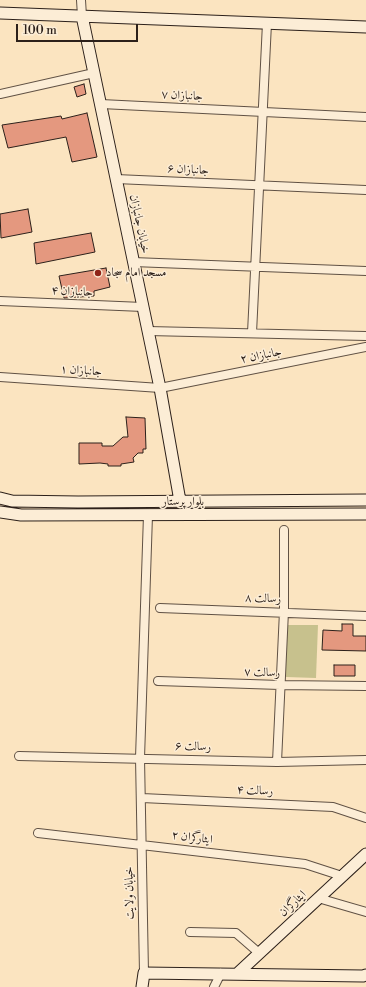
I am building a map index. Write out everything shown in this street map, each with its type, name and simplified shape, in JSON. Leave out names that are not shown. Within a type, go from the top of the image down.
[{"type":"street","name":"خیابان جانبازان","points":[[80,0],[82,16],[160,388],[180,501]]},
{"type":"street","points":[[0,13],[366,27]]},
{"type":"street","points":[[252,333],[267,23]]},
{"type":"street","points":[[0,94],[94,73]]},
{"type":"street","name":"جانبازان ۷","points":[[101,104],[366,117]]},
{"type":"street","name":"جانبازان ۶","points":[[116,179],[366,190]]},
{"type":"street","points":[[134,262],[366,272]]},
{"type":"street","name":"جانبازان ۴","points":[[0,301],[143,307]]},
{"type":"street","points":[[148,331],[366,336]]},
{"type":"street","name":"جانبازان ۲","points":[[160,388],[366,347]]},
{"type":"street","name":"جانبازان ۱","points":[[0,377],[160,388]]},
{"type":"street","name":"بلوار پرستار","points":[[0,498],[12,501],[110,502],[366,500]]},
{"type":"street","points":[[105,514],[110,502]]},
{"type":"street","name":"بلوار پرستار","points":[[0,512],[20,516],[105,514],[366,514]]},
{"type":"street","name":"خیابان ولایت","points":[[142,987],[144,973],[142,798],[140,758],[148,515]]},
{"type":"street","points":[[278,762],[284,611],[284,530]]},
{"type":"street","name":"رسالت ۸","points":[[160,608],[284,611],[366,616]]},
{"type":"street","name":"رسالت ۷","points":[[158,680],[280,685],[366,686]]},
{"type":"street","name":"رسالت ۶","points":[[19,756],[278,762],[366,760]]},
{"type":"street","name":"رسالت ۴","points":[[142,798],[333,807],[366,818]]},
{"type":"street","name":"ایثارگران ۲","points":[[38,833],[304,864],[342,876]]},
{"type":"street","name":"ایثارگران","points":[[238,973],[342,876],[362,864],[366,854]]},
{"type":"street","points":[[318,898],[366,912]]},
{"type":"street","points":[[190,932],[236,933],[259,953]]},
{"type":"street","points":[[144,973],[366,975]]},
{"type":"street","points":[[214,987],[221,973]]},
{"type":"shaded area","points":[[286,625],[318,625],[316,678],[286,677]]},
{"type":"building","points":[[84,84],[86,94],[77,97],[74,87]]},
{"type":"building","points":[[87,113],[97,157],[72,162],[66,137],[8,148],[2,125],[61,116],[62,119]]},
{"type":"building","points":[[28,209],[32,232],[1,238],[0,214]]},
{"type":"building","points":[[91,233],[95,252],[36,264],[34,243]]},
{"type":"building","points":[[106,268],[110,287],[94,291],[94,296],[64,298],[59,276]]},
{"type":"building","points":[[126,417],[145,418],[146,449],[143,449],[143,453],[138,453],[133,458],[134,462],[121,464],[121,466],[108,466],[108,464],[100,463],[79,464],[79,443],[102,443],[102,446],[113,446],[123,437],[128,437]]},
{"type":"building","points":[[342,624],[353,624],[353,636],[366,636],[366,651],[322,650],[323,630],[342,631]]},
{"type":"building","points":[[334,665],[355,665],[355,676],[334,676]]},
{"type":"place","name":"مسجد امام سجاد","points":[[98,273]]}]
